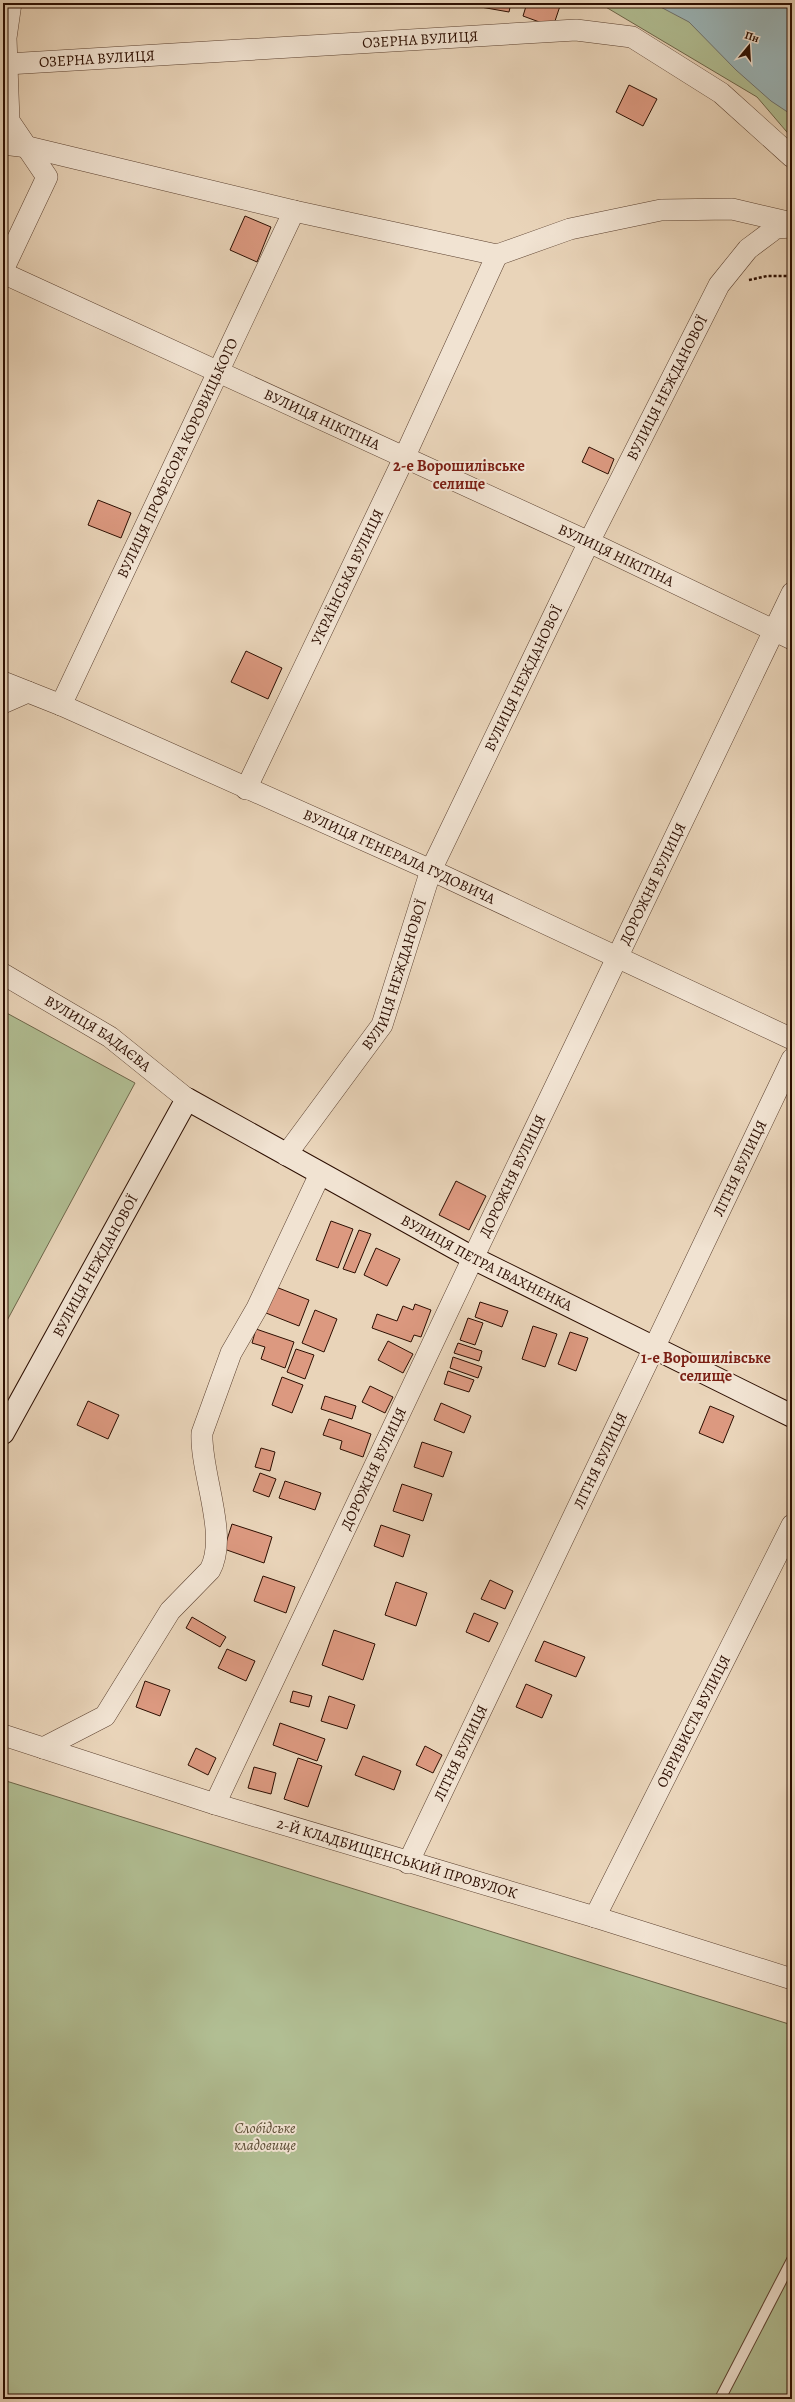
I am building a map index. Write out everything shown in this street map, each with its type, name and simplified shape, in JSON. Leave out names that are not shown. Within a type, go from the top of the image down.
[{"type":"street","points":[[3,271],[47,177],[9,121],[6,38],[11,3]]},
{"type":"street","name":"ОЗЕРНА ВУЛИЦЯ","points":[[7,64],[576,30],[611,34],[632,37],[721,93],[792,157]]},
{"type":"street","points":[[3,144],[28,147],[294,211],[497,255],[570,228],[661,210],[732,208],[792,223]]},
{"type":"street","name":"ВУЛИЦЯ ПРОФЕСОРА КОРОВИЦЬКОГО","points":[[60,705],[294,211]]},
{"type":"street","name":"ВУЛИЦЯ НЕЖДАНОВОЇ","points":[[286,1155],[382,1025],[432,870],[589,542],[719,285],[748,249],[776,228],[792,227]]},
{"type":"street","name":"УКРАЇНСЬКА ВУЛИЦЯ","points":[[246,790],[404,458],[497,255]]},
{"type":"street","name":"ВУЛИЦЯ НІКІТІНА","points":[[3,271],[404,458],[589,542],[792,639]]},
{"type":"street","name":"ДОРОЖНЯ ВУЛИЦЯ","points":[[215,1804],[473,1258],[792,593]]},
{"type":"street","name":"ВУЛИЦЯ ГЕНЕРАЛА ГУДОВИЧА","points":[[3,682],[60,705],[246,790],[432,870],[792,1039]]},
{"type":"street","points":[[3,703],[28,692]]},
{"type":"street","name":"ВУЛИЦЯ БАДАЄВА","points":[[3,974],[110,1037],[187,1099]]},
{"type":"street","name":"ЛІТНЯ ВУЛИЦЯ","points":[[408,1863],[792,1058]]},
{"type":"street","name":"ВУЛИЦЯ НЕЖДАНОВОЇ","points":[[3,1434],[187,1099]]},
{"type":"street","name":"ВУЛИЦЯ ПЕТРА ІВАХНЕНКА","points":[[187,1099],[473,1258],[792,1416]]},
{"type":"street","points":[[43,1748],[105,1716],[170,1611],[210,1570],[213,1564],[216,1551],[214,1510],[202,1445],[202,1432],[231,1353],[257,1308],[320,1174]]},
{"type":"street","name":"ОБРИВИСТА ВУЛИЦЯ","points":[[595,1917],[792,1525]]},
{"type":"street","points":[[82,1728],[92,1764]]},
{"type":"street","name":"2-Й КЛАДБИЩЕНСЬКИЙ ПРОВУЛОК","points":[[3,1735],[215,1804],[408,1863],[790,1975]]},
{"type":"lane","points":[[720,2399],[792,2260]]},
{"type":"path","points":[[719,285],[767,276],[792,276]]},
{"type":"green space","points":[[599,3],[792,3],[792,138],[757,97]]},
{"type":"green space","points":[[3,1011],[135,1083],[3,1328]]},
{"type":"green space","name":"Слобідське кладовище","points":[[3,1780],[792,2025],[792,2399],[3,2399]]},
{"type":"water","points":[[653,3],[792,3],[792,115],[771,101],[736,70],[689,22]]},
{"type":"building","points":[[476,3],[511,3],[509,12],[475,6]]},
{"type":"building","points":[[527,3],[561,3],[553,27],[523,16]]},
{"type":"building","points":[[629,85],[657,99],[643,126],[616,112]]},
{"type":"building","points":[[245,216],[271,227],[257,262],[230,250]]},
{"type":"building","points":[[589,447],[614,459],[608,474],[582,462]]},
{"type":"building","points":[[98,500],[131,513],[121,538],[88,525]]},
{"type":"building","points":[[246,651],[282,668],[268,699],[231,682]]},
{"type":"building","points":[[456,1181],[486,1196],[469,1230],[439,1215]]},
{"type":"building","points":[[331,1221],[353,1229],[338,1268],[316,1260]]},
{"type":"building","points":[[359,1230],[371,1234],[355,1273],[343,1269]]},
{"type":"building","points":[[376,1248],[400,1259],[387,1286],[364,1275]]},
{"type":"building","points":[[276,1287],[309,1300],[299,1326],[266,1313]]},
{"type":"building","points":[[480,1302],[508,1311],[502,1327],[475,1317]]},
{"type":"building","points":[[415,1304],[431,1310],[421,1337],[414,1335],[411,1342],[372,1328],[377,1314],[397,1321],[403,1306],[413,1310]]},
{"type":"building","points":[[315,1310],[337,1319],[324,1352],[302,1343]]},
{"type":"building","points":[[468,1318],[483,1323],[475,1345],[460,1340]]},
{"type":"building","points":[[533,1326],[557,1334],[545,1367],[522,1359]]},
{"type":"building","points":[[256,1329],[294,1342],[285,1368],[261,1359],[265,1347],[252,1343]]},
{"type":"building","points":[[570,1332],[588,1338],[576,1371],[558,1364]]},
{"type":"building","points":[[388,1341],[413,1354],[403,1373],[378,1360]]},
{"type":"building","points":[[458,1343],[482,1351],[479,1361],[454,1353]]},
{"type":"building","points":[[296,1349],[314,1355],[305,1379],[287,1372]]},
{"type":"building","points":[[453,1357],[482,1367],[478,1378],[450,1368]]},
{"type":"building","points":[[448,1371],[474,1380],[469,1392],[444,1384]]},
{"type":"building","points":[[282,1377],[303,1385],[292,1413],[272,1405]]},
{"type":"building","points":[[370,1386],[393,1397],[385,1413],[362,1402]]},
{"type":"building","points":[[325,1396],[356,1406],[352,1419],[321,1409]]},
{"type":"building","points":[[88,1401],[119,1415],[108,1439],[77,1425]]},
{"type":"building","points":[[441,1403],[471,1416],[464,1433],[434,1420]]},
{"type":"building","points":[[710,1406],[734,1416],[723,1443],[699,1433]]},
{"type":"building","points":[[329,1419],[371,1434],[363,1457],[340,1449],[342,1441],[323,1435]]},
{"type":"building","points":[[422,1442],[452,1452],[443,1477],[414,1467]]},
{"type":"building","points":[[261,1448],[275,1452],[270,1471],[255,1467]]},
{"type":"building","points":[[260,1473],[276,1479],[269,1497],[253,1491]]},
{"type":"building","points":[[285,1481],[321,1493],[315,1510],[279,1498]]},
{"type":"building","points":[[402,1484],[432,1494],[423,1521],[393,1511]]},
{"type":"building","points":[[232,1524],[272,1537],[264,1563],[224,1549]]},
{"type":"building","points":[[381,1525],[410,1535],[403,1557],[374,1546]]},
{"type":"building","points":[[263,1576],[295,1587],[286,1613],[254,1601]]},
{"type":"building","points":[[490,1580],[513,1591],[505,1609],[481,1599]]},
{"type":"building","points":[[396,1582],[427,1593],[416,1626],[385,1615]]},
{"type":"building","points":[[474,1613],[498,1623],[489,1642],[466,1632]]},
{"type":"building","points":[[192,1617],[226,1637],[220,1647],[186,1628]]},
{"type":"building","points":[[334,1630],[375,1644],[363,1680],[322,1665]]},
{"type":"building","points":[[544,1641],[585,1657],[576,1677],[535,1661]]},
{"type":"building","points":[[227,1649],[255,1661],[246,1681],[218,1668]]},
{"type":"building","points":[[145,1681],[170,1690],[160,1716],[136,1707]]},
{"type":"building","points":[[526,1684],[552,1695],[542,1718],[516,1707]]},
{"type":"building","points":[[293,1691],[312,1696],[309,1707],[290,1702]]},
{"type":"building","points":[[329,1696],[355,1705],[347,1729],[321,1721]]},
{"type":"building","points":[[280,1723],[325,1739],[317,1761],[273,1745]]},
{"type":"building","points":[[425,1746],[442,1755],[433,1773],[416,1765]]},
{"type":"building","points":[[196,1748],[216,1758],[208,1775],[188,1765]]},
{"type":"building","points":[[363,1756],[401,1771],[394,1790],[355,1775]]},
{"type":"building","points":[[298,1758],[322,1766],[308,1807],[284,1799]]},
{"type":"building","points":[[254,1767],[276,1773],[271,1794],[248,1788]]},
{"type":"district","name":"2-е Ворошилівське селище","points":[[459,475]]},
{"type":"district","name":"1-е Ворошилівське селище","points":[[706,1367]]}]
